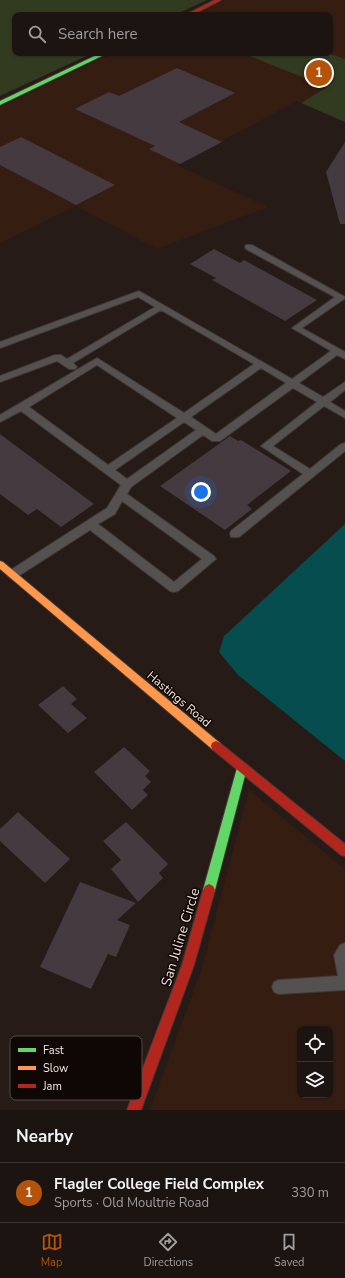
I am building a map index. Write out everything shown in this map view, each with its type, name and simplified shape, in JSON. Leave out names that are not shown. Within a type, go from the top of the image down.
[{"type":"street","points":[[194,12],[219,0]]},
{"type":"street","points":[[0,103],[99,56]]},
{"type":"street","name":"Hastings Road","points":[[0,564],[242,768],[345,851]]},
{"type":"street","name":"San Juline Circle","points":[[142,1089],[188,965],[242,768]]},
{"type":"street","name":"San Juline Circle","points":[[134,1110],[138,1100]]},
{"type":"lane","points":[[0,419],[97,361],[216,439],[293,383],[341,354],[296,328],[341,297],[249,247]]},
{"type":"lane","points":[[0,345],[139,294],[261,364],[345,415]]},
{"type":"lane","points":[[67,363],[161,307]]},
{"type":"lane","points":[[0,380],[58,357],[79,372]]},
{"type":"lane","points":[[108,470],[261,364]]},
{"type":"lane","points":[[310,474],[266,446],[345,385]]},
{"type":"lane","points":[[22,407],[127,484]]},
{"type":"lane","points":[[12,574],[111,511],[127,484],[203,430]]},
{"type":"lane","points":[[235,534],[345,446]]},
{"type":"lane","points":[[90,524],[174,588],[210,559],[121,495]]},
{"type":"lane","points":[[345,950],[341,955],[345,976]]},
{"type":"lane","points":[[279,987],[345,983]]},
{"type":"shaded area","points":[[226,0],[345,0],[345,78],[301,103],[297,101],[177,165],[268,207],[157,249],[76,206],[0,243],[0,107],[107,56],[333,56],[333,12],[201,12]]},
{"type":"shaded area","points":[[249,790],[345,869],[345,1110],[150,1110],[202,968]]},
{"type":"green space","points":[[0,0],[207,0],[181,12],[12,12],[12,56],[87,56],[0,96]]},
{"type":"green space","points":[[333,55],[345,59],[345,122],[301,103],[327,87],[250,56],[333,56]]},
{"type":"water","points":[[345,524],[345,761],[238,675],[219,652],[224,636]]},
{"type":"building","points":[[177,68],[235,93],[179,122],[222,142],[180,164],[149,149],[155,146],[75,109],[109,92],[119,96]]},
{"type":"building","points":[[21,137],[115,185],[76,205],[0,165],[0,147]]},
{"type":"building","points":[[345,142],[345,224],[340,224],[326,172]]},
{"type":"building","points":[[214,249],[240,263],[244,260],[317,300],[285,321],[212,280],[216,278],[190,264]]},
{"type":"building","points":[[0,434],[94,504],[61,527],[37,509],[28,515],[0,494]]},
{"type":"building","points":[[230,436],[238,441],[241,440],[291,471],[247,505],[252,509],[225,530],[160,486]]},
{"type":"building","points":[[63,686],[77,699],[71,704],[87,718],[68,733],[38,705]]},
{"type":"building","points":[[124,747],[150,771],[145,776],[151,782],[143,790],[148,795],[132,810],[94,772]]},
{"type":"building","points":[[18,812],[70,859],[45,883],[0,841],[0,829]]},
{"type":"building","points":[[126,822],[168,864],[159,873],[163,878],[138,902],[111,869],[121,860],[103,841]]},
{"type":"building","points":[[80,882],[136,903],[117,920],[130,925],[116,957],[108,954],[91,989],[40,967]]},
{"type":"traffic: fast","points":[[0,103],[99,56]]},
{"type":"traffic: fast","points":[[209,890],[242,768]]},
{"type":"traffic: slow","points":[[0,564],[216,746]]},
{"type":"traffic: jam","points":[[194,12],[219,0]]},
{"type":"traffic: jam","points":[[216,746],[345,851]]},
{"type":"traffic: jam","points":[[142,1089],[188,965],[209,890]]},
{"type":"traffic: jam","points":[[134,1110],[138,1100]]},
{"type":"place","name":"Flagler College Field Complex","points":[[319,73]]}]
